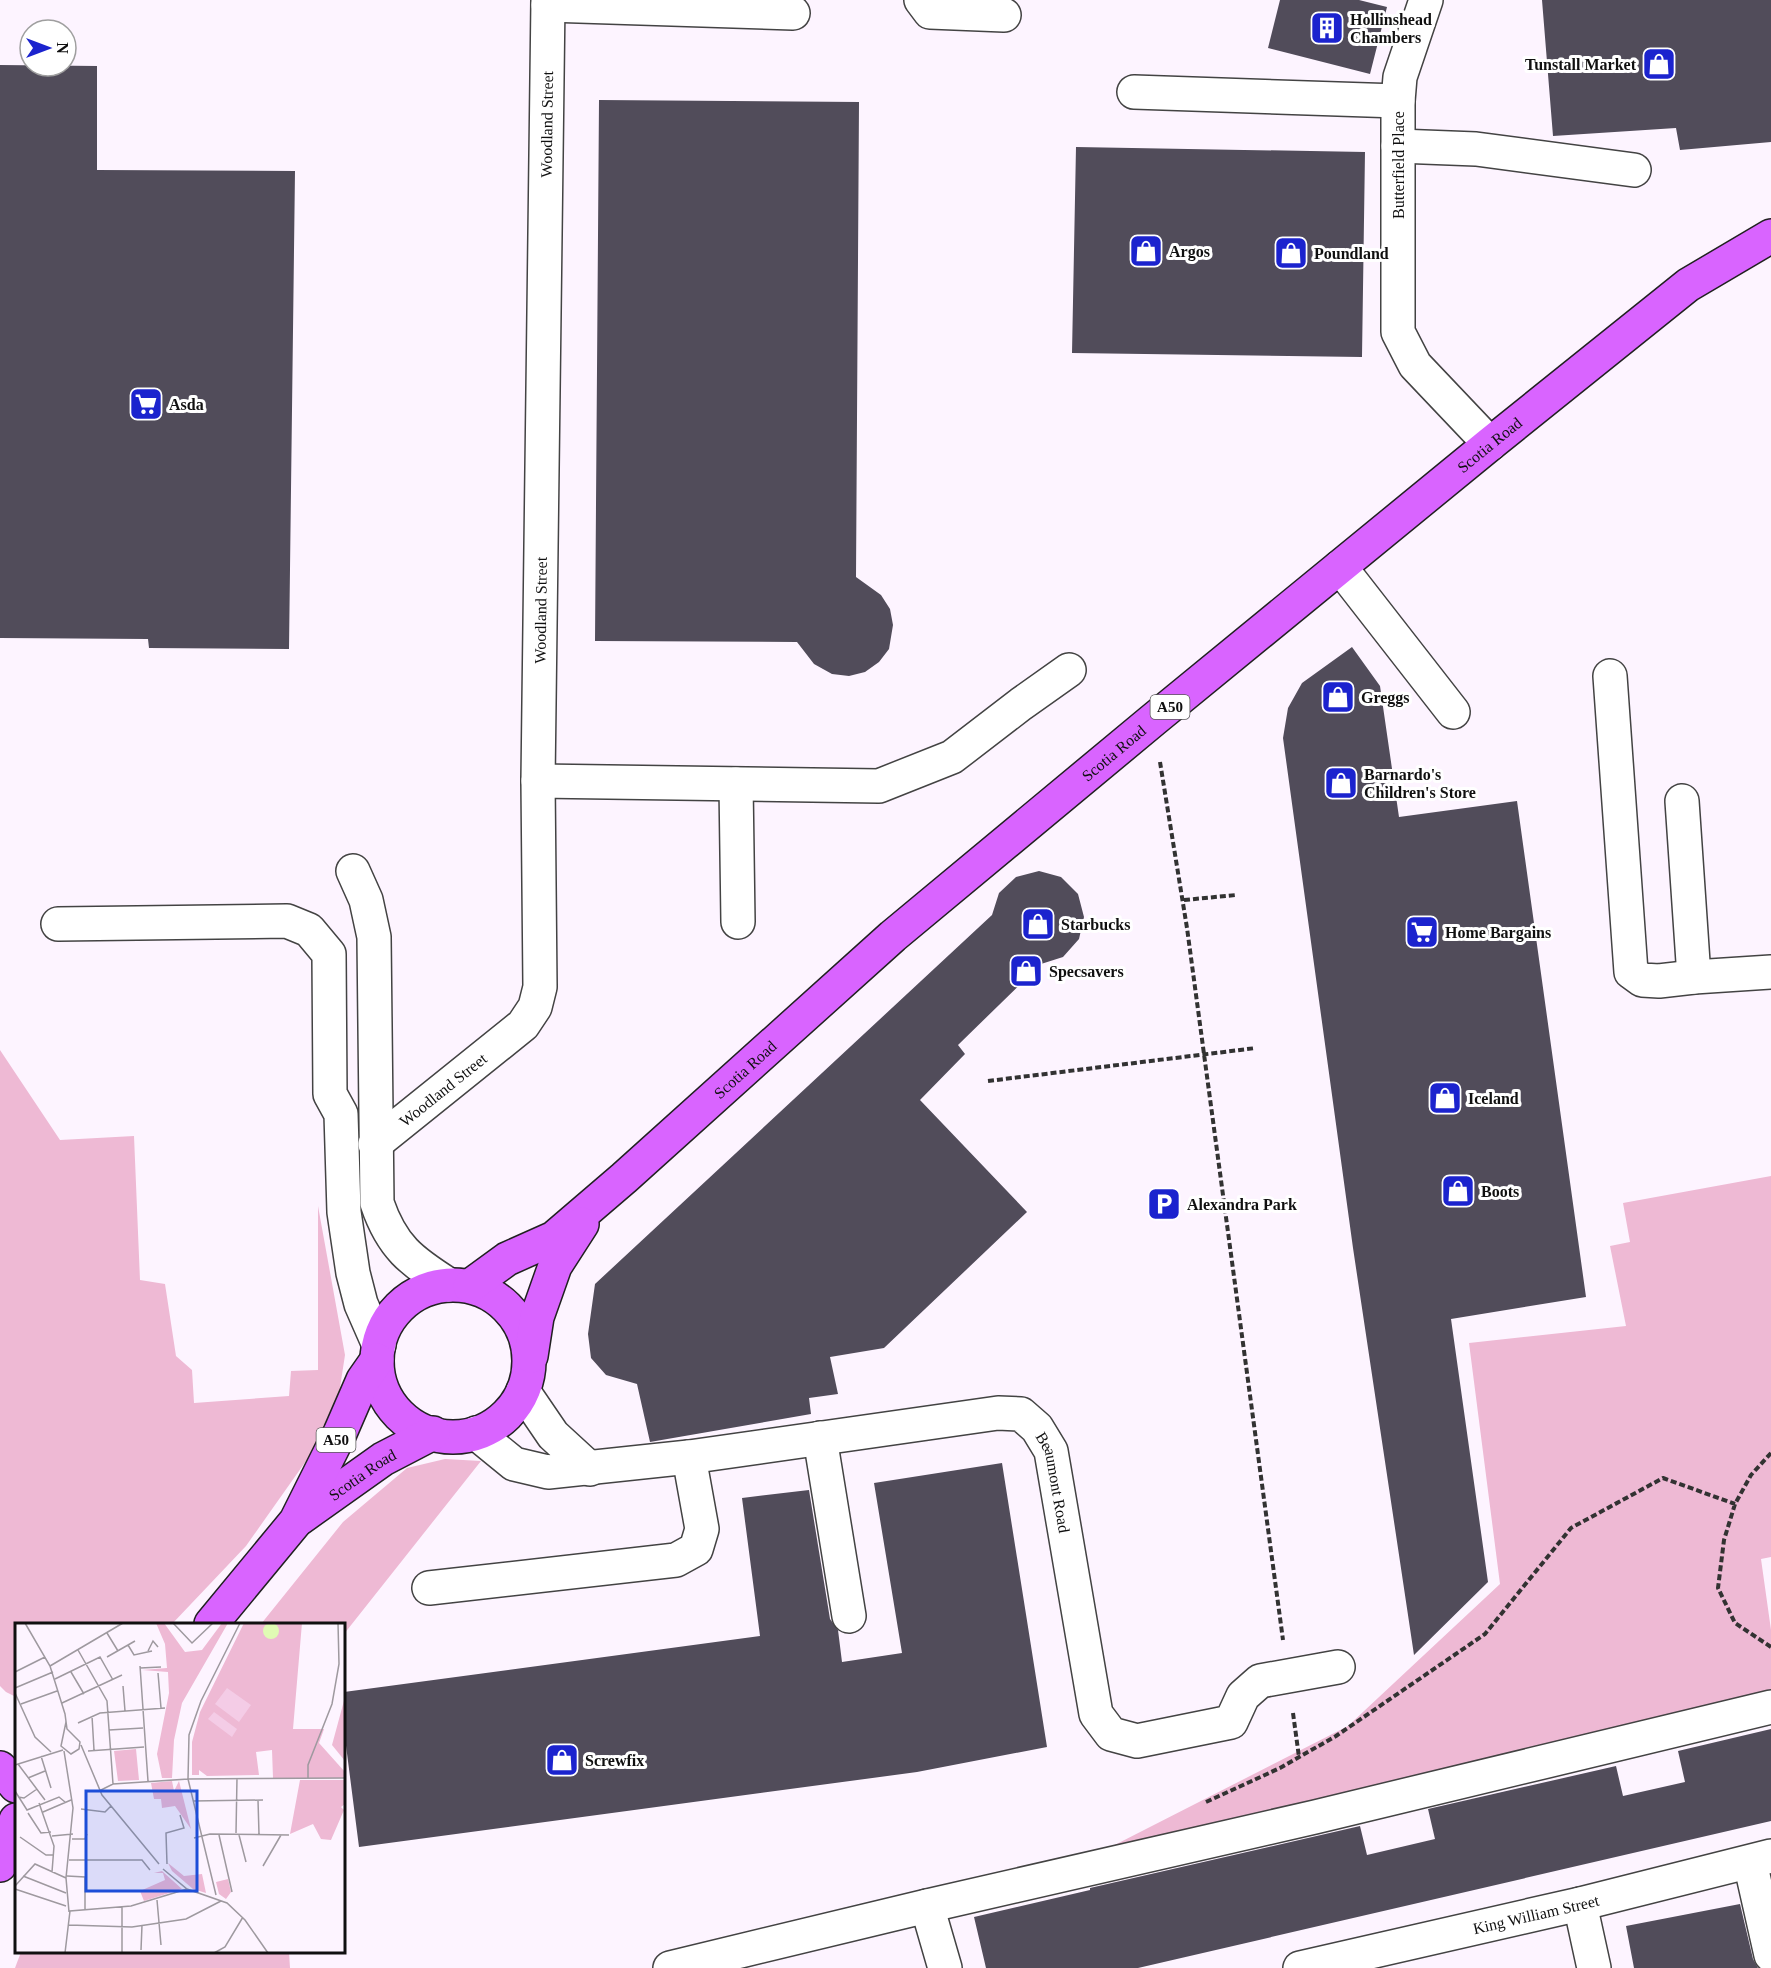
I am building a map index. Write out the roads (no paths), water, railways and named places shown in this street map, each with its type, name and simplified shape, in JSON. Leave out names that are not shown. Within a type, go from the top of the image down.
[{"type":"main road","name":"Scotia Road","points":[[459,1285],[507,1259],[554,1238],[592,1207],[892,936],[1153,720],[1688,285],[1771,237]]},
{"type":"main road","name":"Scotia Road","points":[[526,1378],[537,1317],[555,1266],[592,1207]]},
{"type":"main road","points":[[459,1285],[497,1298],[512,1311],[526,1336],[526,1378],[508,1414],[496,1424],[458,1438],[420,1429],[407,1421],[390,1404],[379,1380],[378,1353],[388,1320],[408,1299],[418,1293],[459,1285]]},
{"type":"main road","name":"Scotia Road","points":[[212,1623],[296,1521],[378,1353]]},
{"type":"main road","name":"Scotia Road","points":[[296,1521],[383,1459],[433,1433]]},
{"type":"main road","points":[[0,1768],[15,1785]]},
{"type":"main road","points":[[0,1865],[15,1823]]},
{"type":"street","points":[[921,0],[930,12],[1004,15]]},
{"type":"street","name":"Butterfield Place","points":[[1426,0],[1400,77],[1398,101],[1398,332],[1415,365],[1490,444]]},
{"type":"street","points":[[548,2],[793,13]]},
{"type":"street","name":"Woodland Street","points":[[375,1144],[523,1025],[535,1007],[540,987],[538,781],[548,2]]},
{"type":"street","points":[[1134,92],[1398,101]]},
{"type":"street","points":[[1398,146],[1476,149],[1634,170]]},
{"type":"street","points":[[1340,567],[1453,712]]},
{"type":"street","points":[[538,781],[879,786],[952,757],[1069,670]]},
{"type":"street","points":[[1610,676],[1631,972],[1642,980],[1659,981],[1694,976],[1771,972]]},
{"type":"street","points":[[736,784],[738,922]]},
{"type":"street","points":[[1682,801],[1694,976]]},
{"type":"street","points":[[341,1114],[351,1095],[351,940],[343,896],[353,871],[366,900],[374,937],[377,1203],[384,1224],[414,1263],[459,1285]]},
{"type":"street","points":[[58,924],[286,921],[309,930],[329,954],[330,1094],[341,1114],[344,1212],[353,1273],[378,1353]]},
{"type":"street","points":[[342,1146],[375,1144]]},
{"type":"street","points":[[526,1378],[554,1435],[590,1469]]},
{"type":"street","name":"Beaumont Road","points":[[476,1433],[514,1464],[548,1472],[689,1457],[998,1413],[1021,1414],[1037,1428],[1051,1451],[1096,1714],[1111,1734],[1137,1741],[1231,1722],[1243,1696],[1260,1681],[1338,1667]]},
{"type":"street","points":[[820,1438],[849,1616]]},
{"type":"street","points":[[429,1588],[676,1560],[696,1549],[702,1529],[689,1457]]},
{"type":"street","points":[[670,1968],[927,1906],[1316,1817],[1771,1707]]},
{"type":"street","points":[[1761,1859],[1771,1955]]},
{"type":"street","name":"King William Street","points":[[1299,1968],[1580,1904],[1761,1859]]},
{"type":"street","points":[[1580,1904],[1594,1968]]},
{"type":"street","points":[[927,1906],[945,1968]]},
{"type":"place","name":"Hollinshead Chambers","points":[[1327,28]]},
{"type":"place","name":"Tunstall Market","points":[[1659,64]]},
{"type":"place","name":"Argos","points":[[1146,251]]},
{"type":"place","name":"Poundland","points":[[1291,253]]},
{"type":"place","name":"Asda","points":[[146,404]]},
{"type":"place","name":"Greggs","points":[[1338,697]]},
{"type":"place","name":"Barnardo's Children's Store","points":[[1341,783]]},
{"type":"place","name":"Starbucks","points":[[1038,924]]},
{"type":"place","name":"Home Bargains","points":[[1422,932]]},
{"type":"place","name":"Specsavers","points":[[1026,971]]},
{"type":"place","name":"Iceland","points":[[1445,1098]]},
{"type":"place","name":"Boots","points":[[1458,1191]]},
{"type":"place","name":"Alexandra Park","points":[[1164,1204]]},
{"type":"place","name":"Screwfix","points":[[562,1760]]}]
